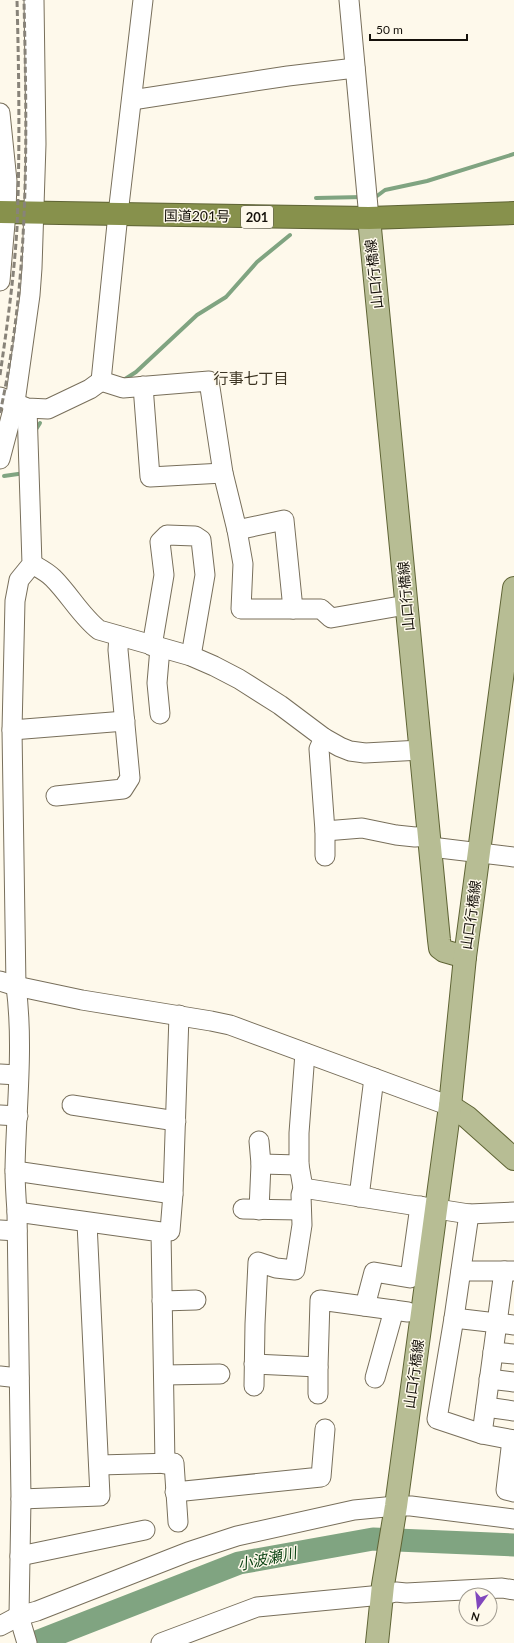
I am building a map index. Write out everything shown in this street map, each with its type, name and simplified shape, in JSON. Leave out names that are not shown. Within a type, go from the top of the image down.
[{"type":"highway","name":"国道201号","points":[[3,212],[369,218],[514,213]]},
{"type":"main road","name":"山口行橋線","points":[[369,218],[440,948],[444,951],[465,957]]},
{"type":"main road","name":"山口行橋線","points":[[377,1643],[382,1590],[395,1511],[428,1207],[450,1106],[465,957],[514,588]]},
{"type":"main road","points":[[450,1106],[467,1116],[514,1159]]},
{"type":"street","points":[[0,459],[14,402],[30,295],[36,144],[34,0]]},
{"type":"street","points":[[14,402],[48,409],[90,389],[101,381],[118,214],[143,0]]},
{"type":"street","points":[[349,0],[369,218]]},
{"type":"street","points":[[132,100],[288,76],[355,68]]},
{"type":"street","points":[[0,113],[6,165],[0,281]]},
{"type":"street","points":[[101,381],[123,388],[209,381],[223,473],[237,530],[243,564],[241,609],[321,609],[331,618],[406,605]]},
{"type":"street","points":[[143,386],[150,477],[223,473]]},
{"type":"street","points":[[14,402],[32,564],[19,580],[15,601],[12,730],[7,783],[8,984],[18,1007],[9,1074],[9,1116],[15,1171],[17,1212],[9,1230],[19,1378],[21,1499],[19,1618],[28,1643]]},
{"type":"street","points":[[237,530],[284,520],[294,609]]},
{"type":"street","points":[[160,714],[156,683],[156,647],[164,575],[160,542],[167,535],[195,536],[201,540],[205,575],[191,656]]},
{"type":"street","points":[[32,564],[52,577],[77,606],[88,622],[99,630],[191,656],[214,666],[239,679],[280,705],[324,738],[340,747],[358,752],[421,750]]},
{"type":"street","points":[[56,796],[123,789],[130,778],[118,650],[119,636]]},
{"type":"street","points":[[12,730],[125,721]]},
{"type":"street","points":[[324,738],[319,749],[325,831],[325,856]]},
{"type":"street","points":[[325,831],[362,828],[396,835],[415,837],[430,842],[479,853],[514,857]]},
{"type":"street","points":[[8,984],[82,1000],[179,1015],[230,1025],[450,1106]]},
{"type":"street","points":[[170,1231],[173,1194],[179,1015]]},
{"type":"street","points":[[254,1386],[258,1262],[276,1268],[295,1270],[302,1225],[301,1194],[303,1188],[299,1164],[300,1114],[305,1053]]},
{"type":"street","points":[[359,1196],[374,1078]]},
{"type":"street","points":[[72,1105],[176,1121]]},
{"type":"street","points":[[259,1141],[261,1164],[251,1210],[301,1210]]},
{"type":"street","points":[[261,1164],[299,1164]]},
{"type":"street","points":[[15,1171],[173,1194]]},
{"type":"street","points":[[303,1188],[469,1214],[514,1212]]},
{"type":"street","points":[[365,1306],[374,1272],[410,1278],[428,1207]]},
{"type":"street","points":[[17,1212],[161,1232],[165,1464]]},
{"type":"street","points":[[469,1214],[454,1318],[437,1419],[482,1434],[513,1440],[506,1490],[514,1492]]},
{"type":"street","points":[[21,1499],[100,1496],[87,1222]]},
{"type":"street","points":[[461,1271],[509,1271],[505,1323],[493,1352],[482,1434]]},
{"type":"street","points":[[162,1300],[196,1300]]},
{"type":"street","points":[[318,1394],[320,1300],[401,1311],[375,1378]]},
{"type":"street","points":[[454,1318],[505,1323]]},
{"type":"street","points":[[493,1352],[514,1354]]},
{"type":"street","points":[[254,1364],[318,1367]]},
{"type":"street","points":[[164,1375],[220,1374]]},
{"type":"street","points":[[0,1376],[19,1378]]},
{"type":"street","points":[[489,1379],[514,1382]]},
{"type":"street","points":[[486,1407],[514,1411]]},
{"type":"street","points":[[175,1492],[321,1477],[325,1429]]},
{"type":"street","points":[[99,1465],[174,1463],[178,1522]]},
{"type":"street","points":[[0,1626],[188,1552],[236,1536],[354,1510],[447,1510],[514,1519]]},
{"type":"street","points":[[20,1556],[145,1530]]},
{"type":"street","points":[[161,1643],[256,1606],[382,1590],[406,1593],[502,1588],[514,1590]]},
{"type":"waterway","points":[[372,196],[377,196],[385,190],[427,181],[514,154]]},
{"type":"waterway","points":[[316,198],[363,197]]},
{"type":"waterway","points":[[122,381],[136,372],[197,315],[226,297],[257,262],[290,235]]},
{"type":"waterway","points":[[35,431],[40,423]]},
{"type":"waterway","points":[[4,476],[25,473]]},
{"type":"waterway","name":"小波瀬川","points":[[34,1643],[239,1563],[373,1539],[514,1545]]},
{"type":"railway","points":[[0,375],[8,320],[17,228],[19,171],[17,0]]},
{"type":"railway","points":[[0,413],[10,362],[22,259],[26,155],[24,0]]},
{"type":"district","name":"行事七丁目","points":[[251,379]]}]
